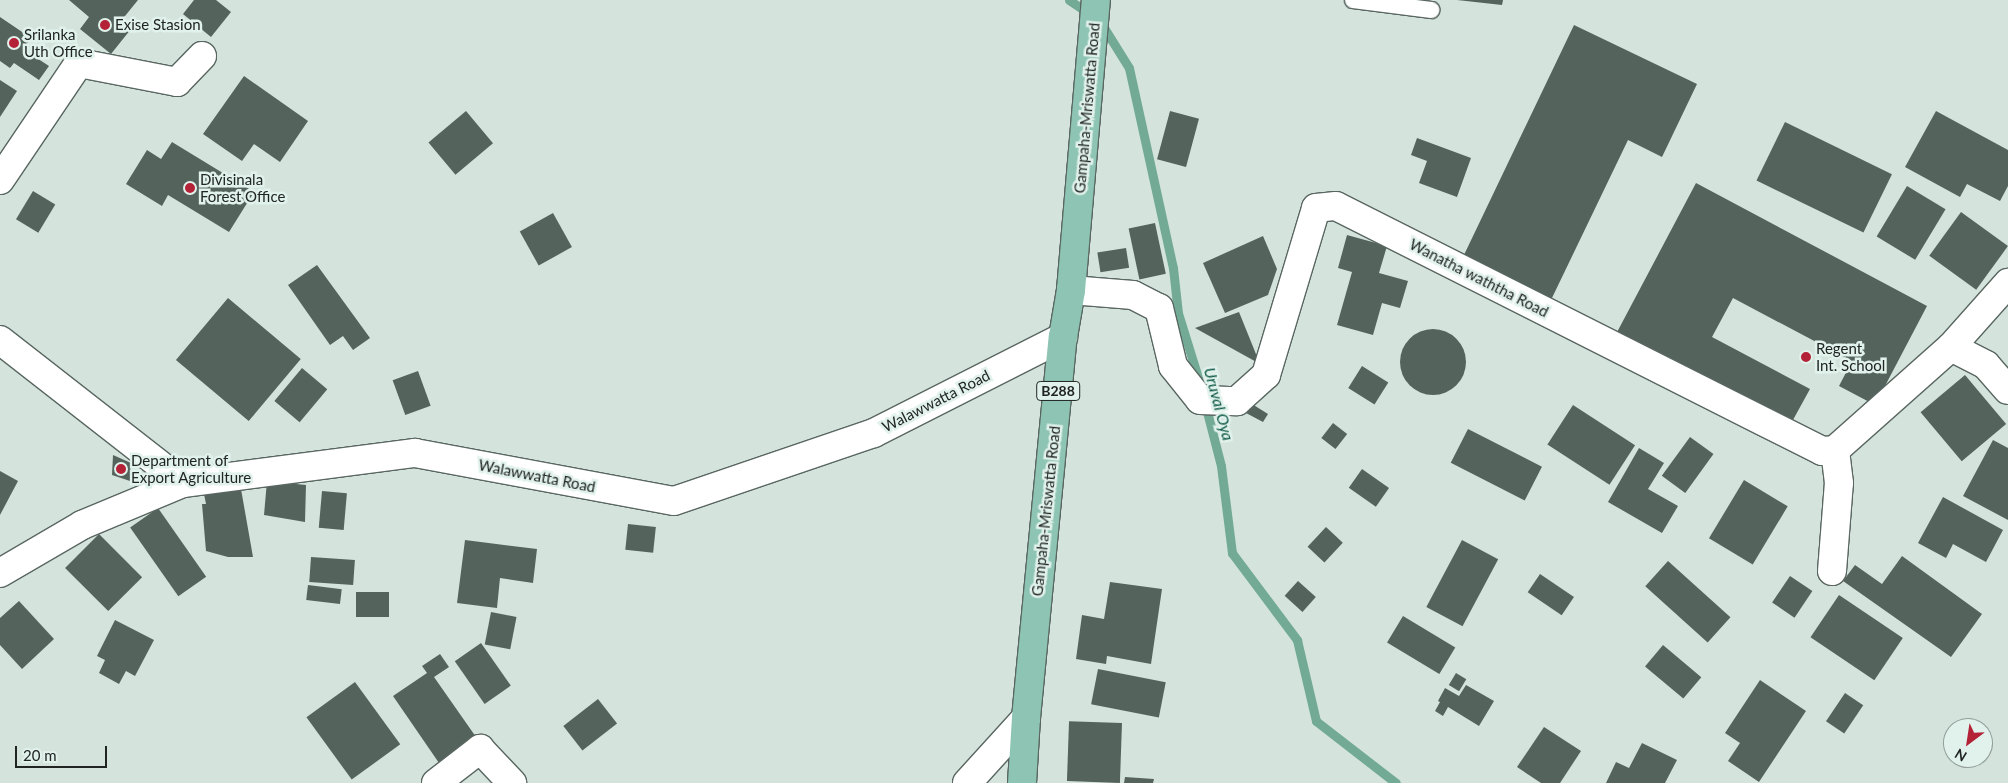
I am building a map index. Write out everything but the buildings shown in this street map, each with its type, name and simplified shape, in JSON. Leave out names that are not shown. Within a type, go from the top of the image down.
[{"type":"main road","name":"Gampaha-Mriswatta Road","points":[[1022,783],[1026,718],[1064,337],[1071,290],[1096,0]]},
{"type":"street","points":[[0,180],[79,63],[177,82],[202,56]]},
{"type":"street","name":"Wanatha waththa Road","points":[[1071,290],[1133,295],[1159,308],[1173,366],[1200,400],[1238,402],[1266,375],[1316,208],[1336,206],[1822,451],[1835,450]]},
{"type":"street","points":[[1832,571],[1839,484],[1835,450],[1952,347],[2008,283]]},
{"type":"street","name":"Walawwatta Road","points":[[0,572],[82,525],[183,483],[415,453],[674,501],[874,433],[1064,337]]},
{"type":"street","points":[[0,340],[183,483]]},
{"type":"street","points":[[1952,347],[1986,365],[2008,390]]},
{"type":"street","points":[[967,783],[1026,718]]},
{"type":"street","points":[[436,783],[480,749],[512,783]]},
{"type":"lane","points":[[1353,0],[1430,10]]},
{"type":"waterway","name":"Uruval Oya","points":[[1069,0],[1091,15]]},
{"type":"waterway","name":"Uruval Oya","points":[[1101,23],[1129,68],[1173,268],[1178,313],[1200,384]]},
{"type":"waterway","name":"Uruval Oya","points":[[1205,404],[1221,466],[1232,553],[1297,640],[1316,721],[1396,783]]},
{"type":"place","name":"Exise Stasion","points":[[105,25]]},
{"type":"place","name":"Srilanka Uth Office","points":[[14,43]]},
{"type":"place","name":"Divisinala Forest Office","points":[[190,188]]},
{"type":"place","name":"Regent Int. School","points":[[1806,357]]},
{"type":"place","name":"Department of Export Agriculture","points":[[121,469]]}]
